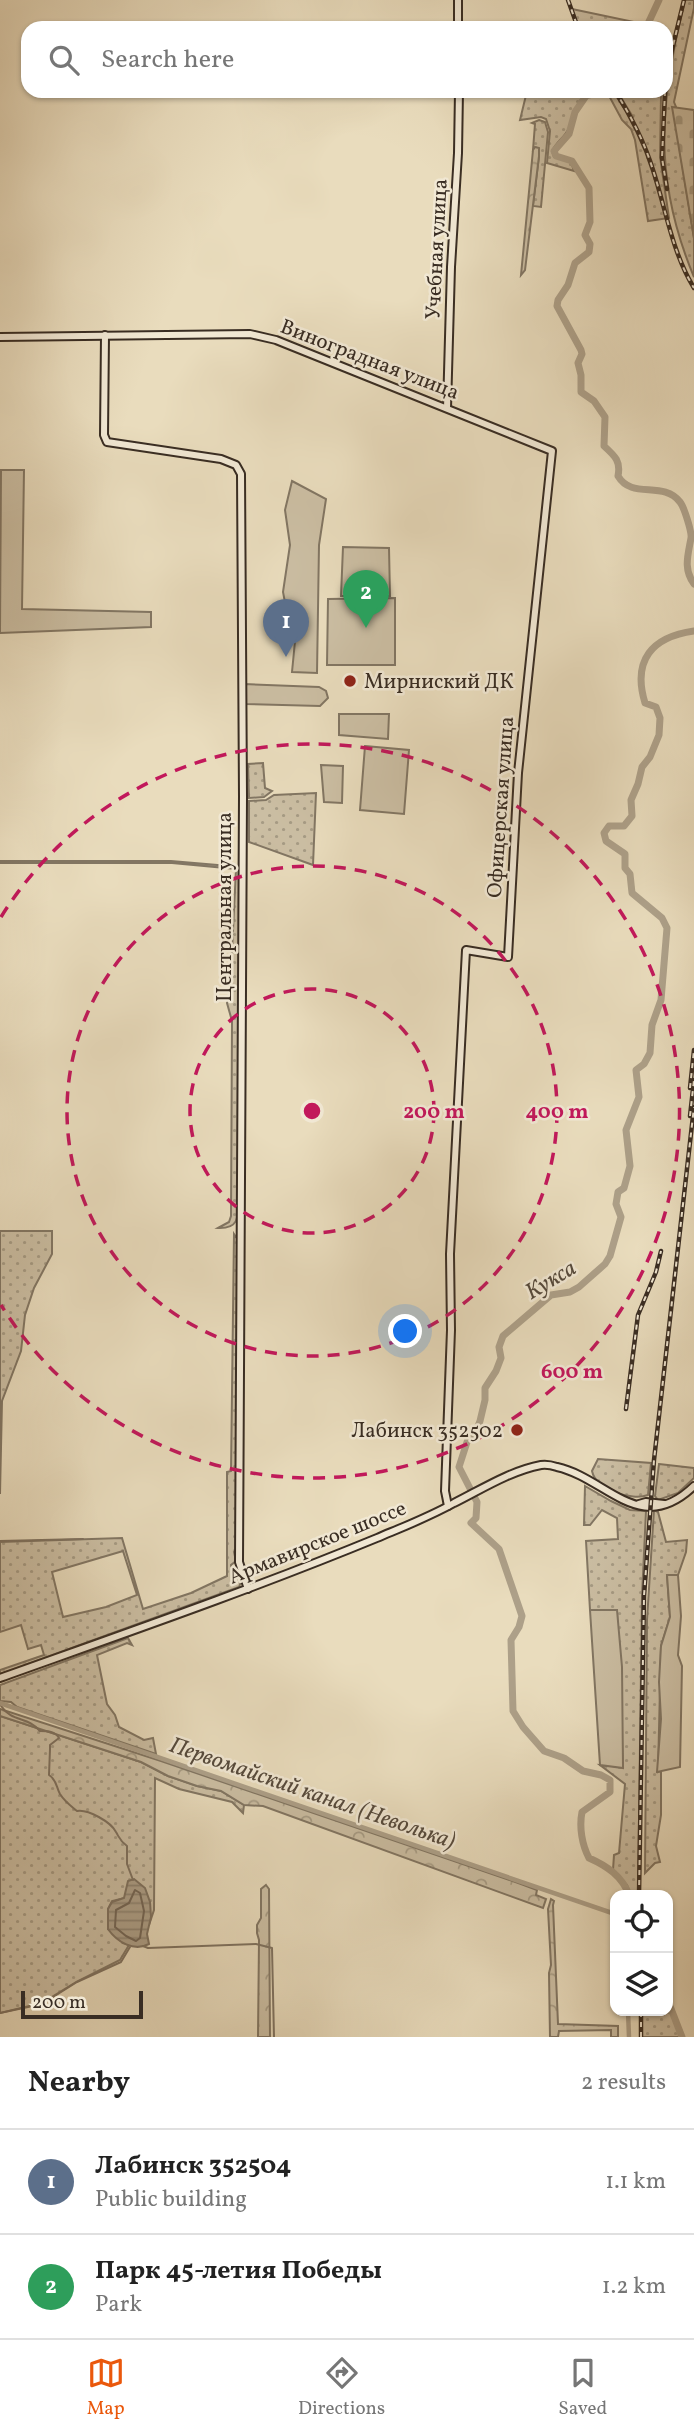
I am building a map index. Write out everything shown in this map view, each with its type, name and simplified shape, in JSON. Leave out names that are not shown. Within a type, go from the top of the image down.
[{"type":"street","points":[[458,0],[458,21]]},
{"type":"street","name":"Учебная улица","points":[[447,408],[458,98]]},
{"type":"street","name":"Виноградная улица","points":[[0,337],[250,334],[276,340],[552,451]]},
{"type":"street","name":"Центральная улица","points":[[105,335],[104,435],[107,442],[221,459],[236,465],[241,474],[243,834],[239,1562],[248,1589]]},
{"type":"street","name":"Офицерская улица","points":[[448,1506],[444,1491],[451,1330],[450,1254],[466,950],[508,957],[518,773],[552,451]]},
{"type":"street","name":"Армавирское шоссе","points":[[0,1678],[248,1589],[373,1539],[522,1470],[545,1464],[569,1470],[612,1496],[655,1508],[686,1493],[694,1486]]},
{"type":"green space","points":[[685,0],[694,0],[674,102],[676,107],[673,108],[694,238],[694,277],[671,206],[666,172],[666,106],[667,98],[673,98],[673,54]]},
{"type":"green space","points":[[572,9],[629,21],[576,21]]},
{"type":"green space","points":[[525,98],[583,98],[578,103],[570,127],[552,151],[554,157],[571,162],[574,171],[547,163],[550,131],[546,119],[541,117],[520,120]]},
{"type":"green space","points":[[610,98],[618,98],[631,119],[633,117],[621,98],[661,98],[660,157],[669,218],[648,221],[635,140],[631,129],[622,120]]},
{"type":"green space","points":[[672,107],[694,110],[694,238]]},
{"type":"green space","points":[[539,120],[545,122],[548,132],[541,207],[533,206],[539,156],[536,148],[533,150],[535,124],[532,123]]},
{"type":"green space","points":[[535,147],[539,148],[539,156],[525,270],[521,275],[533,150]]},
{"type":"green space","points":[[1,470],[24,470],[22,609],[151,612],[151,627],[0,633]]},
{"type":"green space","points":[[292,481],[326,499],[319,545],[317,673],[292,672],[296,631],[288,618],[283,592],[290,545],[285,510]]},
{"type":"green space","points":[[343,547],[389,548],[390,596],[341,596]]},
{"type":"green space","points":[[395,598],[395,665],[327,665],[328,599]]},
{"type":"green space","points":[[244,684],[319,687],[326,691],[328,698],[320,706],[245,704]]},
{"type":"green space","points":[[339,714],[389,714],[388,739],[339,735]]},
{"type":"green space","points":[[365,746],[409,750],[404,814],[360,810]]},
{"type":"green space","points":[[263,763],[265,788],[272,791],[264,797],[249,798],[248,764]]},
{"type":"green space","points":[[321,765],[343,766],[342,803],[324,802]]},
{"type":"green space","points":[[316,793],[313,865],[249,842],[249,801],[266,800],[274,795]]},
{"type":"green space","points":[[0,861],[171,861],[240,867],[238,1207],[237,1218],[232,1226],[218,1228],[229,1222],[231,1216],[232,1021],[227,1003],[230,992],[236,869],[172,863]]},
{"type":"green space","points":[[0,1231],[52,1231],[52,1254],[34,1288],[25,1315],[21,1351],[2,1401],[0,1494]]},
{"type":"green space","points":[[234,1234],[238,1240],[236,1561],[231,1565],[232,1572],[238,1573],[241,1582],[239,1587],[0,1674],[0,1670],[44,1655],[41,1645],[28,1649],[21,1625],[0,1632],[0,1542],[122,1538],[143,1609],[191,1593],[227,1576],[227,1472],[231,1471]],"holes":[[[123,1551],[137,1595],[106,1607],[63,1617],[52,1572]]]},
{"type":"green space","points":[[598,1459],[651,1463],[648,1495],[624,1495],[600,1484],[592,1471]]},
{"type":"green space","points":[[659,1464],[694,1468],[694,1478],[678,1493],[658,1500],[655,1496]]},
{"type":"green space","points":[[585,1486],[630,1510],[646,1511],[642,1596],[638,1890],[629,1890],[613,1870],[614,1855],[619,1853],[625,1784],[600,1765],[623,1767],[617,1611],[590,1610],[586,1541],[618,1539],[617,1518],[602,1510],[590,1525],[584,1525]]},
{"type":"green space","points":[[654,1510],[658,1512],[666,1542],[687,1540],[678,1575],[667,1575],[670,1617],[661,1646],[658,1772],[661,1771],[661,1815],[656,1846],[660,1862],[655,1863],[645,1873],[647,1620]]},
{"type":"green space","points":[[667,1575],[678,1575],[681,1616],[678,1655],[682,1666],[680,1767],[657,1772],[661,1719],[661,1646],[670,1617]]},
{"type":"green space","points":[[590,1610],[617,1610],[622,1667],[623,1768],[600,1765]]},
{"type":"green space","points":[[128,1638],[132,1645],[127,1643],[97,1655],[107,1704],[119,1727],[144,1740],[153,1738],[156,1754],[17,1707],[11,1702],[0,1701],[0,1685]]},
{"type":"green space","points":[[0,1709],[521,1884],[537,1890],[536,1895],[546,1899],[543,1908],[263,1806],[244,1805],[221,1791],[168,1776],[141,1762],[0,1716]]},
{"type":"green space","points":[[0,1716],[141,1762],[168,1776],[197,1786],[221,1791],[244,1805],[243,1813],[232,1802],[179,1789],[155,1778],[154,1910],[149,1925],[151,1917],[124,1898],[112,1901],[108,1909],[108,1929],[129,1945],[120,1960],[42,2003],[0,2013]]},
{"type":"green space","points":[[266,1885],[269,1889],[270,2037],[258,2037],[257,1925],[261,1918],[261,1889]]},
{"type":"green space","points":[[551,1899],[554,1901],[558,2024],[618,2026],[618,2037],[611,2037],[611,2030],[559,2031],[558,2037],[550,2037],[551,1965],[548,1909]]},
{"type":"green space","points":[[673,2015],[680,2037],[642,2037],[642,2016]]},
{"type":"water","points":[[134,1879],[145,1888],[151,1917],[147,1934],[149,1944],[138,1947],[121,1942],[108,1929],[108,1909],[112,1902],[124,1898],[128,1881]]},
{"type":"waterway","name":"Кукса","points":[[649,21],[659,0]]},
{"type":"waterway","name":"Кукса","points":[[585,98],[575,112],[569,134],[554,151],[556,156],[572,161],[589,188],[590,222],[585,235],[590,244],[589,252],[575,263],[557,306],[581,350],[578,363],[581,392],[594,401],[605,417],[604,446],[616,459],[619,466],[618,476],[631,487],[665,492],[682,505],[691,535],[687,567],[694,584]]},
{"type":"waterway","name":"Кукса","points":[[626,1890],[613,1872],[589,1858],[582,1836],[582,1812],[610,1792],[610,1780],[583,1771],[564,1758],[544,1751],[513,1711],[511,1640],[522,1616],[499,1549],[471,1523],[476,1518],[477,1502],[459,1467],[468,1439],[476,1431],[480,1421],[485,1388],[501,1358],[499,1347],[503,1336],[551,1295],[570,1292],[579,1287],[605,1264],[610,1256],[621,1217],[616,1204],[618,1192],[624,1188],[630,1166],[626,1130],[639,1097],[636,1070],[644,1064],[650,1053],[652,1025],[661,1000],[667,928],[662,918],[632,893],[630,874],[625,868],[625,854],[606,841],[604,833],[609,826],[624,826],[632,816],[631,800],[642,767],[650,757],[659,735],[660,718],[656,707],[645,703],[641,674],[644,663],[657,645],[679,634],[694,631]]},
{"type":"waterway","points":[[0,1541],[83,1539]]},
{"type":"waterway","name":"Первомайский канал (Неволька)","points":[[0,1703],[610,1912]]},
{"type":"waterway","points":[[0,1704],[9,1714],[59,1738],[50,1745],[49,1775],[70,1806],[77,1811],[99,1817],[113,1828],[127,1846],[127,1864],[133,1880]]},
{"type":"waterway","points":[[143,1946],[256,1944],[272,1948],[274,2037]]},
{"type":"waterway","points":[[0,2013],[42,2004],[77,1982],[121,1962],[130,1947]]},
{"type":"waterway","name":"Кукса","points":[[673,2014],[682,2037]]},
{"type":"waterway","name":"Первомайский канал (Неволька)","points":[[628,2016],[629,2037]]},
{"type":"railway","points":[[568,0],[576,21]]},
{"type":"railway","points":[[673,46],[684,0]]},
{"type":"railway","points":[[619,98],[646,149],[675,245],[694,288]]},
{"type":"railway","points":[[665,98],[662,158],[667,189]]},
{"type":"railway","points":[[690,1088],[694,1050]]},
{"type":"railway","points":[[690,1116],[694,1080]]},
{"type":"railway","points":[[639,1890],[644,1596],[654,1460],[694,1107]]},
{"type":"railway","points":[[626,1409],[638,1315],[656,1272],[661,1251]]},
{"type":"railway","points":[[641,2016],[641,2037]]},
{"type":"place","name":"Парк 45-летия Победы","points":[[366,628]]},
{"type":"place","name":"Лабинск 352504","points":[[286,657]]},
{"type":"place","name":"Мирниский ДК","points":[[350,681]]},
{"type":"place","name":"Лабинск 352502","points":[[517,1430]]}]
